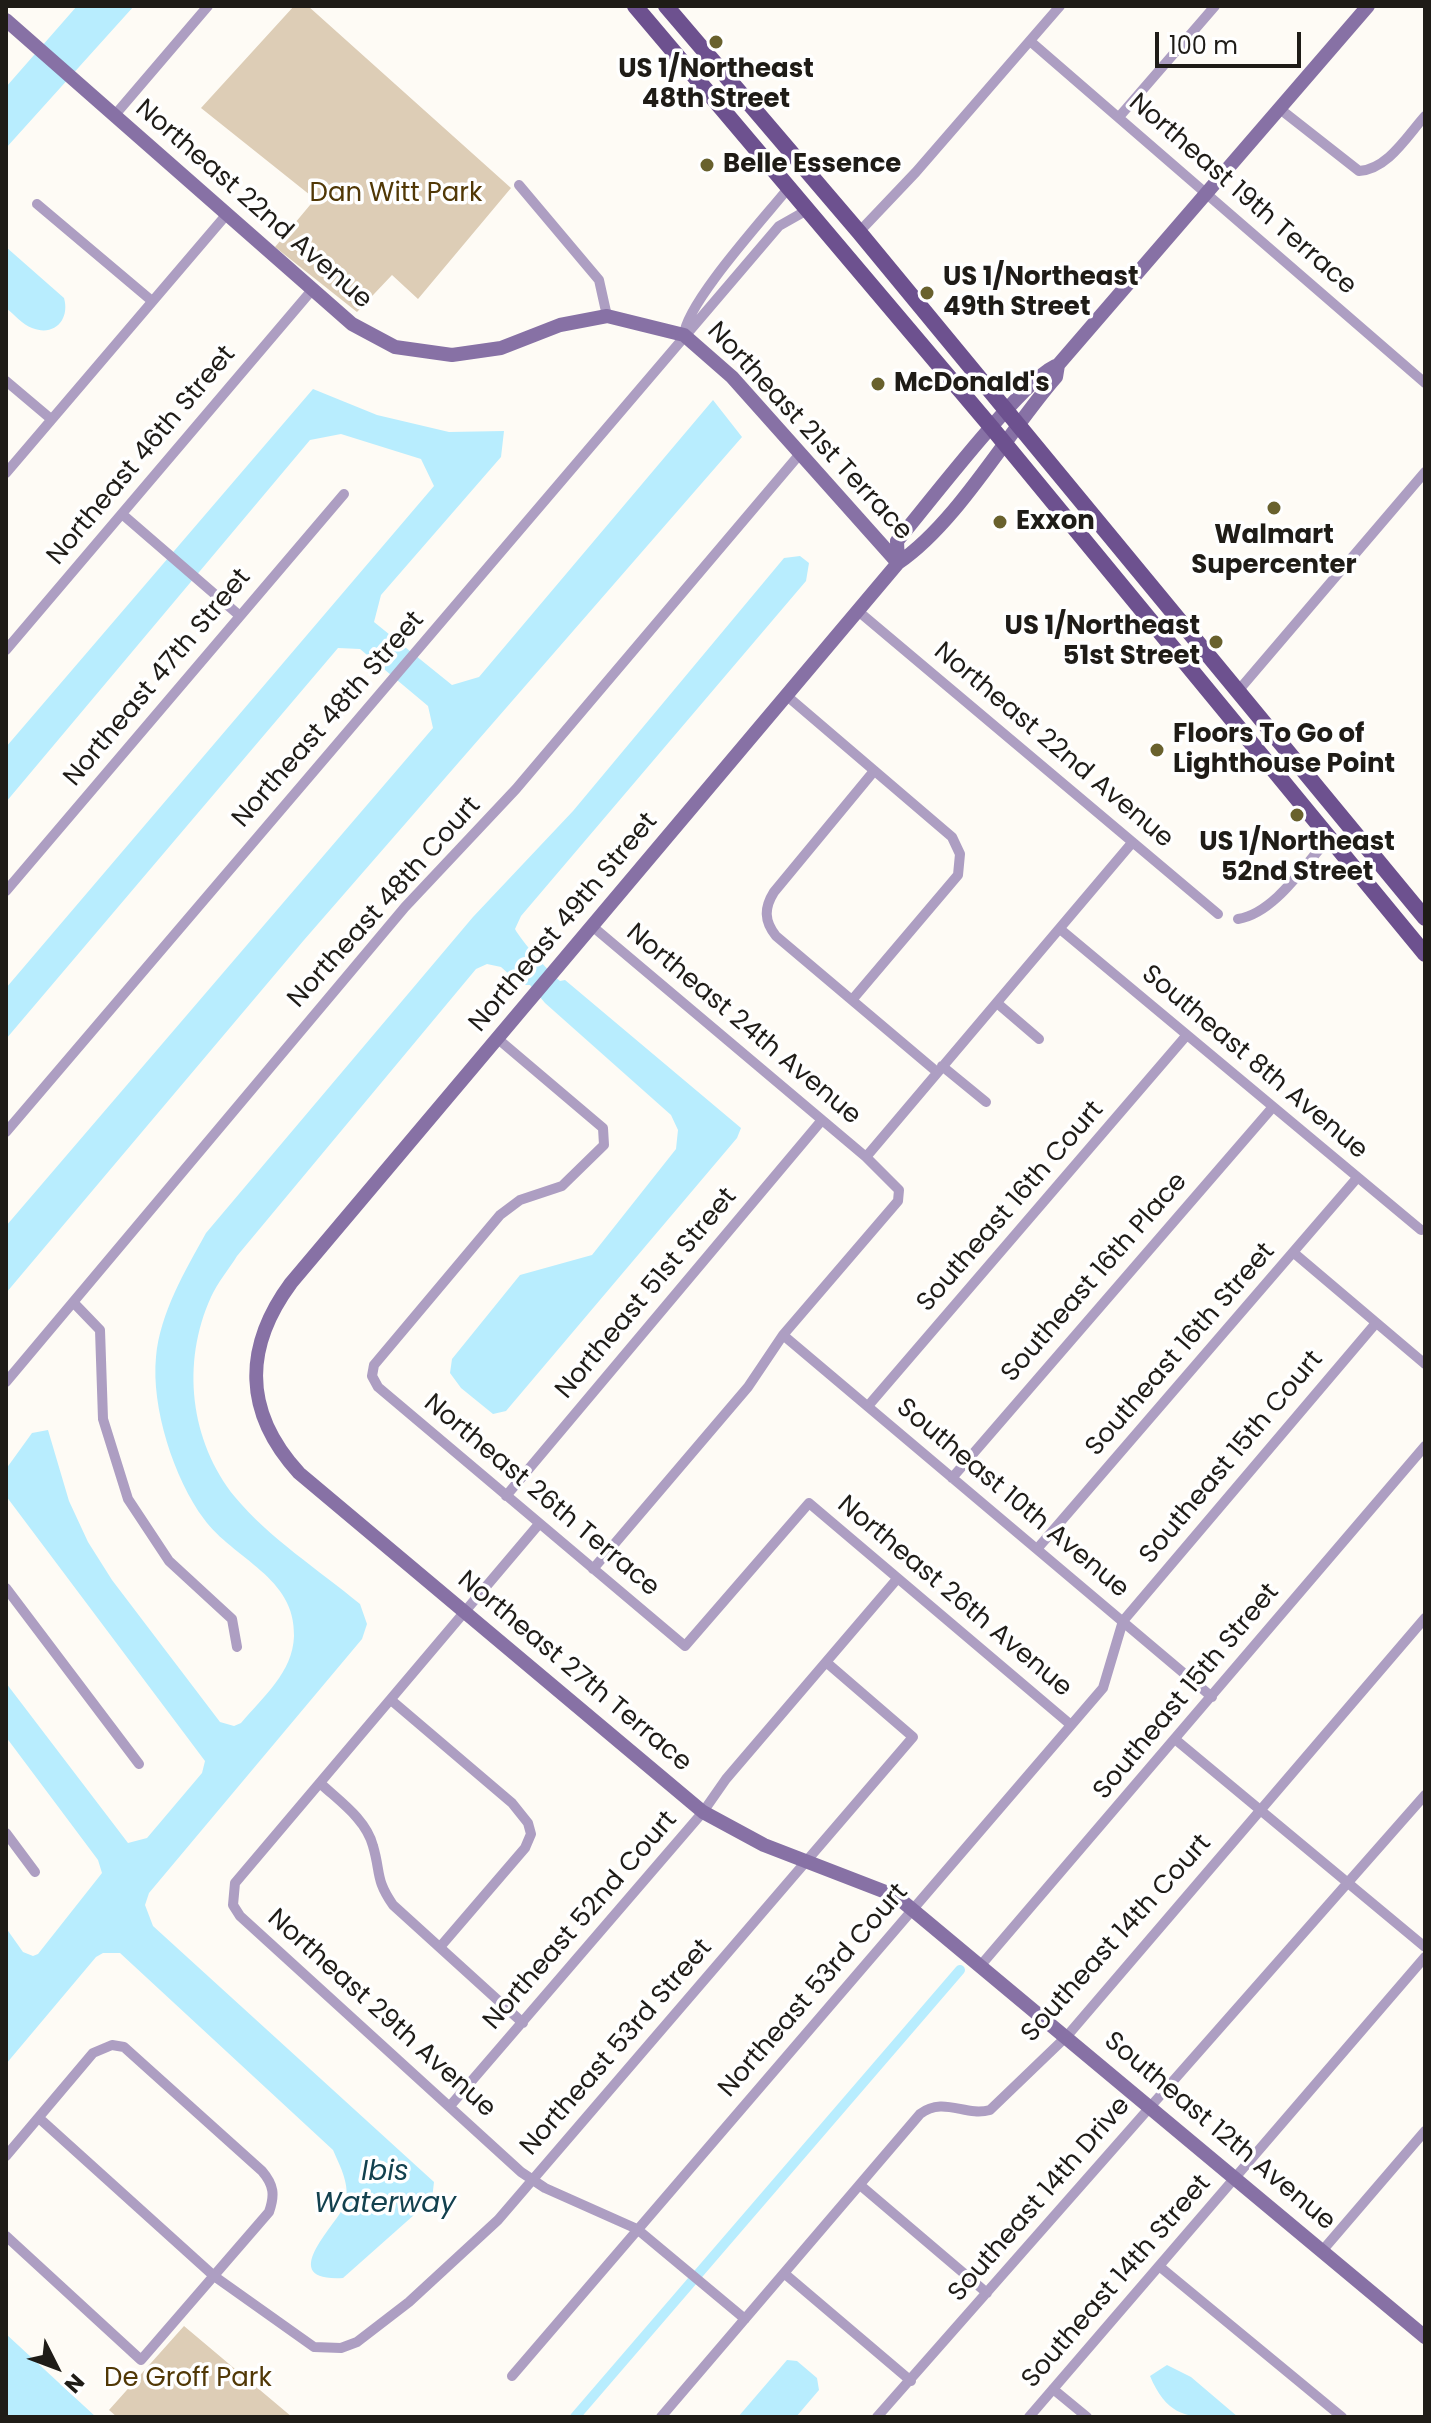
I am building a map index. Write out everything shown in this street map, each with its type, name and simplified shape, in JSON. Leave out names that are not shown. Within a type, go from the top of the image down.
[{"type":"main road","points":[[635,6],[1003,441],[1425,954]]},
{"type":"main road","points":[[666,6],[859,232],[1425,918]]},
{"type":"main road","points":[[814,215],[840,230],[859,232]]},
{"type":"main road","points":[[1191,670],[1225,689],[1238,691]]},
{"type":"main road","points":[[1251,744],[1259,739],[1288,752]]},
{"type":"main road","points":[[1329,838],[1356,844],[1373,855]]},
{"type":"street","points":[[114,116],[208,6]]},
{"type":"street","points":[[859,232],[1060,6]]},
{"type":"street","points":[[1119,117],[1215,6]]},
{"type":"street","name":"Northeast 49th Street","points":[[898,563],[897,541],[992,428],[1012,416],[1056,377],[1058,365],[1368,6]]},
{"type":"street","name":"Northeast 22nd Avenue","points":[[6,20],[312,290],[352,324],[373,337],[395,347],[426,353],[478,354],[560,325],[607,316],[684,335]]},
{"type":"street","name":"Northeast 19th Terrace","points":[[1030,41],[1425,383]]},
{"type":"street","points":[[1280,109],[1346,164],[1359,171],[1372,170],[1383,164],[1425,116]]},
{"type":"street","points":[[519,185],[599,280],[607,316]]},
{"type":"street","name":"Northeast 48th Street","points":[[684,335],[685,323],[716,276],[790,186]]},
{"type":"street","points":[[37,204],[152,301]]},
{"type":"street","points":[[6,473],[227,214]]},
{"type":"street","name":"Northeast 48th Street","points":[[6,1132],[779,226],[814,215]]},
{"type":"street","name":"Northeast 46th Street","points":[[6,650],[312,290]]},
{"type":"street","name":"Northeast 21st Terrace","points":[[684,335],[732,377],[898,563]]},
{"type":"street","points":[[6,381],[51,419]]},
{"type":"street","name":"Northeast 49th Street","points":[[269,1316],[291,1283],[898,563],[915,551],[950,512],[1003,441],[1012,416]]},
{"type":"street","name":"Northeast 48th Court","points":[[6,1382],[405,907],[516,789],[799,455]]},
{"type":"street","points":[[1238,691],[1425,472]]},
{"type":"street","name":"Northeast 47th Street","points":[[6,891],[344,494]]},
{"type":"street","points":[[122,514],[240,616]]},
{"type":"street","name":"Northeast 22nd Avenue","points":[[858,611],[1131,844],[1218,914]]},
{"type":"street","points":[[787,696],[952,837],[960,854],[958,875],[852,1000]]},
{"type":"street","points":[[874,771],[774,892],[766,904],[766,915],[776,936],[852,1000],[986,1102]]},
{"type":"street","points":[[1238,919],[1250,917],[1269,904],[1329,838]]},
{"type":"street","points":[[866,1157],[1131,844]]},
{"type":"street","name":"Northeast 24th Avenue","points":[[592,926],[894,1181],[899,1190],[898,1201],[783,1335]]},
{"type":"street","name":"Southeast 8th Avenue","points":[[1060,929],[1421,1230]]},
{"type":"street","points":[[997,1003],[1039,1039]]},
{"type":"street","name":"Southeast 16th Court","points":[[868,1406],[1186,1036]]},
{"type":"street","name":"Northeast 26th Terrace","points":[[498,1039],[603,1128],[606,1136],[604,1145],[576,1176],[562,1186],[520,1200],[500,1215],[374,1365],[372,1376],[378,1387],[685,1646]]},
{"type":"street","name":"Southeast 16th Place","points":[[952,1478],[1272,1108]]},
{"type":"street","name":"Northeast 51st Street","points":[[506,1496],[822,1120]]},
{"type":"street","name":"Southeast 16th Street","points":[[1037,1549],[1357,1178]]},
{"type":"street","points":[[1294,1253],[1425,1364]]},
{"type":"street","points":[[73,1302],[100,1330],[103,1419],[128,1499],[169,1561],[232,1619],[237,1647]]},
{"type":"street","name":"Northeast 27th Terrace","points":[[269,1316],[260,1338],[256,1388],[269,1432],[283,1455],[703,1812],[764,1845],[874,1884],[913,1909],[981,1965]]},
{"type":"street","name":"Southeast 15th Court","points":[[1123,1621],[1376,1323]]},
{"type":"street","points":[[593,1569],[761,1370],[783,1335]]},
{"type":"street","name":"Southeast 10th Avenue","points":[[783,1335],[1212,1697]]},
{"type":"street","name":"Southeast 15th Street","points":[[981,1965],[1425,1446]]},
{"type":"street","name":"Northeast 26th Avenue","points":[[685,1646],[809,1503],[1071,1725]]},
{"type":"street","points":[[523,2023],[393,1905],[379,1885],[373,1845],[366,1829],[320,1783],[539,1524]]},
{"type":"street","name":"Northeast 52nd Court","points":[[450,2106],[703,1812],[726,1779],[897,1579]]},
{"type":"street","points":[[6,1588],[139,1764]]},
{"type":"street","name":"Southeast 14th Court","points":[[661,2417],[928,2108],[948,2105],[979,2113],[990,2110],[1067,2036],[1425,1618]]},
{"type":"street","name":"Northeast 53rd Court","points":[[512,2376],[1071,1725],[1110,1674],[1123,1621]]},
{"type":"street","name":"Northeast 53rd Street","points":[[214,2276],[314,2347],[326,2350],[341,2348],[369,2335],[453,2264],[532,2181],[913,1737],[826,1662]]},
{"type":"street","points":[[391,1700],[512,1803],[528,1823],[531,1834],[525,1848],[440,1947]]},
{"type":"street","points":[[1176,1740],[1425,1947]]},
{"type":"street","name":"Northeast 29th Avenue","points":[[320,1783],[235,1883],[231,1894],[240,1916],[532,2181],[637,2229],[745,2319]]},
{"type":"street","name":"Southeast 14th Drive","points":[[877,2417],[1108,2152],[1152,2107],[1346,1881],[1425,1795]]},
{"type":"street","points":[[6,1833],[35,1872]]},
{"type":"street","name":"Southeast 14th Street","points":[[1029,2417],[1425,1957]]},
{"type":"street","name":"Southeast 12th Avenue","points":[[981,1965],[1425,2337]]},
{"type":"street","points":[[6,2156],[93,2053],[112,2045],[134,2054],[262,2171],[273,2189],[269,2212],[141,2360],[6,2236]]},
{"type":"street","points":[[39,2118],[214,2276]]},
{"type":"street","points":[[1322,2251],[1425,2131]]},
{"type":"street","points":[[860,2185],[987,2293]]},
{"type":"street","points":[[1159,2266],[1342,2417]]},
{"type":"street","points":[[785,2274],[911,2381]]},
{"type":"street","points":[[1053,2389],[1087,2417]]},
{"type":"green space","name":"Dan Witt Park","points":[[294,6],[308,6],[511,188],[418,299],[392,275],[357,312],[275,247],[315,199],[201,108]]},
{"type":"green space","name":"De Groff Park","points":[[184,2326],[292,2417],[117,2417],[109,2410]]},
{"type":"water","points":[[77,6],[134,6],[6,148],[6,87]]},
{"type":"water","points":[[6,247],[64,298],[63,319],[54,328],[32,328],[6,308]]},
{"type":"water","points":[[313,389],[377,415],[449,432],[504,431],[501,457],[381,595],[374,622],[452,685],[479,677],[713,400],[742,437],[304,940],[6,1293],[6,1226],[433,728],[428,706],[360,649],[338,648],[6,1039],[6,988],[434,486],[421,459],[341,434],[310,440],[6,802],[6,747]]},
{"type":"water","name":"Ibis Waterway","points":[[800,556],[809,563],[806,581],[521,916],[515,929],[560,981],[565,980],[741,1128],[737,1138],[506,1411],[493,1414],[461,1388],[450,1373],[452,1359],[520,1275],[592,1255],[676,1149],[678,1130],[671,1115],[545,1003],[530,985],[521,985],[501,967],[487,964],[476,969],[237,1256],[214,1291],[202,1322],[196,1348],[195,1401],[208,1451],[220,1475],[235,1497],[263,1526],[360,1604],[367,1624],[362,1639],[149,1893],[145,1905],[153,1926],[434,2182],[432,2199],[343,2278],[323,2277],[313,2271],[311,2261],[345,2204],[347,2190],[333,2150],[120,1953],[103,1953],[96,1957],[6,2064],[6,1928],[23,1952],[33,1956],[38,1954],[102,1873],[98,1860],[6,1737],[6,1683],[128,1843],[147,1838],[202,1773],[205,1761],[6,1496],[6,1469],[32,1433],[48,1430],[69,1501],[88,1542],[112,1580],[220,1722],[234,1726],[241,1723],[283,1672],[292,1649],[292,1616],[285,1598],[274,1584],[204,1519],[183,1484],[167,1442],[157,1398],[156,1357],[168,1308],[182,1277],[206,1233],[473,917],[573,811],[784,558]]},
{"type":"water","points":[[6,2334],[96,2417],[6,2417]]},
{"type":"water","points":[[787,2360],[797,2361],[817,2378],[819,2390],[796,2417],[738,2417]]},
{"type":"water","points":[[1167,2365],[1191,2377],[1238,2417],[1196,2416],[1175,2410],[1166,2402],[1150,2376]]},
{"type":"waterway","points":[[575,2417],[960,1970]]},
{"type":"place","name":"US 1/Northeast 48th Street","points":[[716,42]]},
{"type":"place","name":"Belle Essence","points":[[707,165]]},
{"type":"place","name":"US 1/Northeast 49th Street","points":[[927,293]]},
{"type":"place","name":"McDonald's","points":[[878,384]]},
{"type":"place","name":"Walmart Supercenter","points":[[1274,508]]},
{"type":"place","name":"Exxon","points":[[1000,522]]},
{"type":"place","name":"US 1/Northeast 51st Street","points":[[1216,642]]},
{"type":"place","name":"Floors To Go of Lighthouse Point","points":[[1157,750]]},
{"type":"place","name":"US 1/Northeast 52nd Street","points":[[1297,815]]}]
